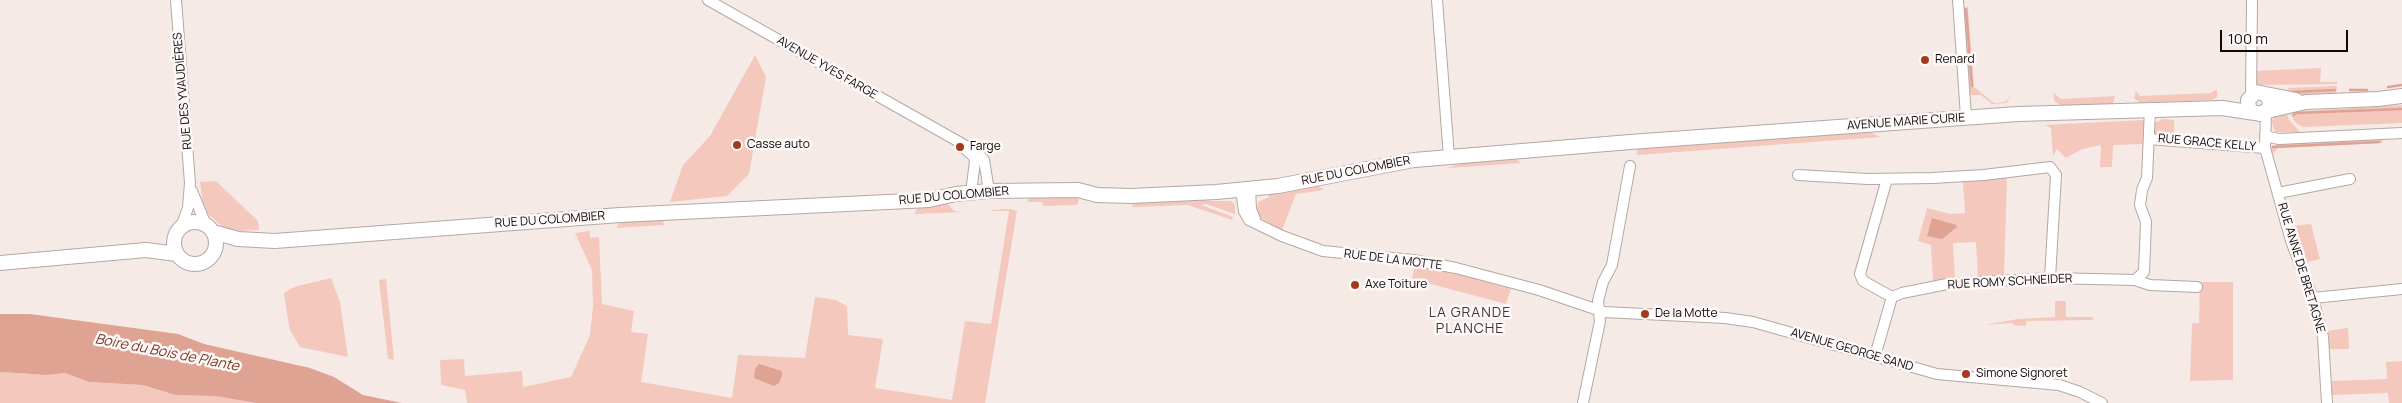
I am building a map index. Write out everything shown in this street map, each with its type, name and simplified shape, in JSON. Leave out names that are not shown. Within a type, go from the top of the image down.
[{"type":"main road","name":"AVENUE MARIE CURIE","points":[[2184,108],[2240,101],[2254,93],[2306,102]]},
{"type":"main road","points":[[2254,93],[2270,104],[2261,112],[2249,108],[2254,93]]},
{"type":"main road","name":"AVENUE MARIE CURIE","points":[[1630,142],[1966,117],[2184,108],[2222,108],[2261,112],[2306,102],[2378,100],[2402,96]]},
{"type":"main road","name":"RUE DU COLOMBIER","points":[[213,255],[228,246],[275,240],[630,214],[929,200],[989,191],[1078,190],[1097,195],[1131,196],[1246,189],[1414,160],[1630,142]]},
{"type":"main road","points":[[128,251],[161,243],[178,231],[193,222],[210,228],[216,243],[213,255],[203,263],[197,264],[185,261],[178,254],[174,246],[178,231]]},
{"type":"main road","name":"RUE DU COLOMBIER","points":[[210,228],[238,239],[275,240]]},
{"type":"main road","points":[[0,263],[128,251],[155,250],[178,254]]},
{"type":"street","name":"RUE DES YVAUDIÈRES","points":[[176,0],[190,183],[188,208],[178,231]]},
{"type":"street","name":"AVENUE YVES FARGE","points":[[708,0],[980,155],[984,160],[989,191]]},
{"type":"street","points":[[1437,0],[1449,156]]},
{"type":"street","points":[[1958,0],[1966,117]]},
{"type":"street","points":[[2252,0],[2254,93]]},
{"type":"street","points":[[2150,109],[2147,178],[2142,190],[2140,205],[2146,222],[2144,272],[2150,285]]},
{"type":"street","name":"RUE ANNE DE BRETAGNE","points":[[2261,112],[2265,148],[2291,241],[2313,298],[2325,354],[2327,403]]},
{"type":"street","points":[[2265,136],[2279,139],[2402,133]]},
{"type":"street","name":"AVENUE YVES FARGE","points":[[946,136],[973,156],[975,168],[972,193]]},
{"type":"street","name":"RUE GRACE KELLY","points":[[2149,139],[2265,148]]},
{"type":"street","points":[[1583,403],[1599,324],[1603,282],[1610,270],[1614,257],[1630,166]]},
{"type":"street","points":[[1798,175],[1887,179],[1960,177],[2050,166],[2056,175],[2050,278]]},
{"type":"street","points":[[1875,356],[1892,297],[1863,281],[1860,274],[1887,179]]},
{"type":"street","points":[[2278,193],[2350,179]]},
{"type":"street","name":"RUE DES YVAUDIÈRES","points":[[190,183],[196,204],[210,228]]},
{"type":"street","name":"RUE DE LA MOTTE","points":[[1246,189],[1246,216],[1288,239],[1323,251],[1413,260],[1456,268],[1539,290],[1599,311]]},
{"type":"street","points":[[2135,280],[2144,272]]},
{"type":"street","name":"RUE ROMY SCHNEIDER","points":[[1892,297],[1923,288],[1947,284],[2050,278],[2135,280],[2150,285],[2197,287]]},
{"type":"street","points":[[2313,298],[2402,289]]},
{"type":"street","name":"AVENUE GEORGE SAND","points":[[1599,311],[1744,321],[1952,377],[2059,385],[2080,392],[2102,403]]},
{"type":"shaded area","points":[[1968,7],[1974,87],[1994,103],[2005,102],[2012,95],[2006,103],[1992,104],[1981,95],[1970,95],[1964,10],[1964,8]]},
{"type":"shaded area","points":[[755,55],[766,77],[749,174],[727,196],[670,202],[683,165],[710,136]]},
{"type":"shaded area","points":[[2321,68],[2320,82],[2337,82],[2337,84],[2256,85],[2254,71]]},
{"type":"shaded area","points":[[2337,86],[2336,94],[2289,96],[2288,88]]},
{"type":"shaded area","points":[[2217,89],[2217,97],[2212,100],[2140,103],[2134,98],[2136,91],[2140,96],[2211,93]]},
{"type":"shaded area","points":[[2053,93],[2061,99],[2115,96],[2113,104],[2062,106],[2055,102]]},
{"type":"shaded area","points":[[2402,105],[2402,123],[2303,127],[2296,123],[2290,114],[2307,111]]},
{"type":"shaded area","points":[[2287,113],[2289,120],[2300,132],[2275,132],[2272,122],[2273,117]]},
{"type":"shaded area","points":[[2162,119],[2174,120],[2174,136],[2154,136],[2155,123]]},
{"type":"shaded area","points":[[2143,120],[2146,125],[2145,144],[2113,145],[2112,167],[2100,167],[2101,145],[2082,149],[2066,158],[2057,149],[2053,156],[2051,128],[2045,125]]},
{"type":"shaded area","points":[[1868,131],[1880,137],[1637,155],[1637,148]]},
{"type":"shaded area","points":[[2383,138],[2382,143],[2278,148],[2273,154],[2271,148],[2278,143]]},
{"type":"shaded area","points":[[1515,158],[1521,163],[1447,168],[1462,163]]},
{"type":"shaded area","points":[[2007,177],[2004,275],[1978,277],[1976,242],[1953,243],[1955,278],[1933,281],[1931,245],[1918,241],[1927,208],[1950,214],[1965,213],[1963,182]]},
{"type":"shaded area","points":[[216,181],[258,221],[259,230],[240,231],[224,228],[209,215],[203,205],[200,182]]},
{"type":"shaded area","points":[[1318,185],[1324,190],[1296,194],[1282,230],[1262,219],[1257,212],[1258,202],[1269,197],[1268,194]]},
{"type":"shaded area","points":[[1080,196],[1077,205],[1043,206],[1042,202],[1027,202],[1030,197]]},
{"type":"shaded area","points":[[1206,198],[1207,201],[1231,201],[1235,205],[1235,214],[1206,204],[1201,205],[1233,217],[1232,220],[1188,205],[1132,207],[1134,202]]},
{"type":"shaded area","points":[[947,203],[954,211],[964,212],[915,214],[917,207]]},
{"type":"shaded area","points":[[1010,209],[1017,211],[985,403],[467,403],[465,390],[441,385],[440,360],[464,359],[465,376],[522,371],[523,387],[571,377],[590,335],[593,306],[592,270],[575,233],[590,231],[590,238],[599,237],[602,304],[634,311],[631,332],[648,334],[641,382],[732,398],[738,355],[805,358],[815,297],[836,300],[847,306],[848,335],[883,339],[875,388],[952,400],[965,321],[991,324],[1009,211],[991,210]]},
{"type":"shaded area","points":[[663,221],[664,225],[616,228],[620,222]]},
{"type":"shaded area","points":[[2311,224],[2320,259],[2304,263],[2294,226]]},
{"type":"shaded area","points":[[1415,265],[1466,276],[1511,289],[1506,304],[1412,279]]},
{"type":"shaded area","points":[[331,278],[340,302],[348,357],[300,347],[290,330],[284,293],[294,287]]},
{"type":"shaded area","points":[[386,279],[394,360],[388,359],[379,280]]},
{"type":"shaded area","points":[[2200,282],[2233,282],[2233,380],[2190,381],[2192,323],[2199,323]]},
{"type":"shaded area","points":[[2055,301],[2066,301],[2066,317],[2093,317],[2093,320],[2027,321],[2025,326],[2013,325],[2013,323],[1984,325],[2018,319],[2055,317]]},
{"type":"shaded area","points":[[2348,328],[2349,349],[2329,349],[2327,331]]},
{"type":"shaded area","points":[[2402,361],[2402,403],[2389,403],[2388,393],[2332,395],[2332,381],[2387,379],[2386,362]]},
{"type":"shaded area","points":[[0,372],[46,375],[65,373],[89,382],[143,385],[175,395],[215,396],[256,403],[0,403]]},
{"type":"water","points":[[1932,218],[1956,225],[1957,227],[1942,239],[1927,236]]},
{"type":"water","name":"Boire du Bois de Plante","points":[[0,314],[30,314],[178,334],[204,344],[310,368],[334,377],[363,395],[402,403],[256,403],[215,396],[175,395],[143,385],[89,382],[65,373],[46,375],[0,372]]},
{"type":"water","points":[[759,364],[782,371],[779,383],[774,386],[754,378],[755,369]]},
{"type":"waterway","points":[[1966,9],[1972,86]]},
{"type":"waterway","points":[[2388,87],[2402,85]]},
{"type":"waterway","points":[[2292,92],[2335,90]]},
{"type":"waterway","points":[[2350,90],[2367,90]]},
{"type":"waterway","points":[[2294,115],[2295,113],[2402,109]]},
{"type":"waterway","points":[[2273,147],[2379,142]]},
{"type":"place","name":"Renard","points":[[1925,60]]},
{"type":"place","name":"Casse auto","points":[[737,145]]},
{"type":"place","name":"Farge","points":[[960,147]]},
{"type":"place","name":"Axe Toiture","points":[[1355,285]]},
{"type":"place","name":"De la Motte","points":[[1645,314]]},
{"type":"place","name":"Simone Signoret","points":[[1966,374]]},
{"type":"district","name":"LA GRANDE PLANCHE","points":[[1470,322]]}]
